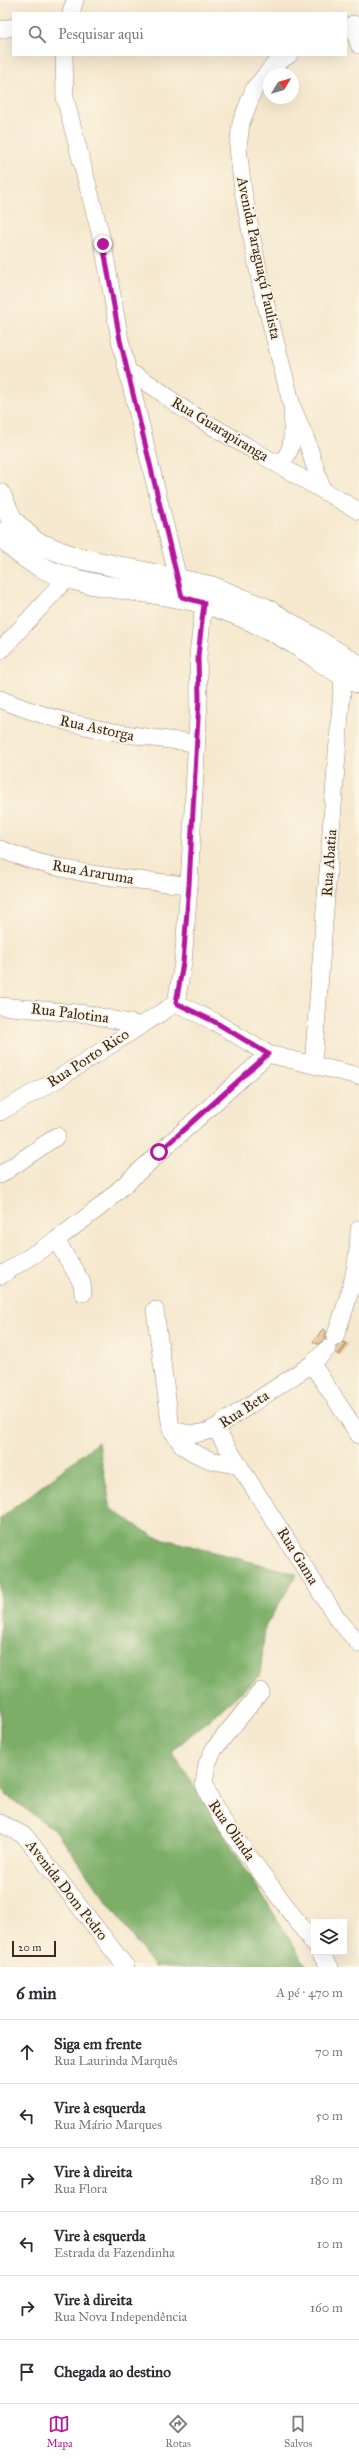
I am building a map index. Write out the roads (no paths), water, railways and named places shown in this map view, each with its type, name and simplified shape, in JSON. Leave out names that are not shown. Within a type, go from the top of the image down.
[{"type":"main road","points":[[0,494],[12,520],[35,542],[52,550],[180,588],[204,603],[270,630],[352,672]]},
{"type":"main road","points":[[0,532],[26,557],[40,566],[67,578],[180,588],[212,587],[266,609],[352,672]]},
{"type":"street","points":[[70,12],[75,0]]},
{"type":"street","points":[[353,25],[359,45]]},
{"type":"street","points":[[0,30],[12,26]]},
{"type":"street","points":[[64,56],[65,98],[103,244],[120,340],[130,373],[180,588]]},
{"type":"street","name":"Avenida Paraguaçú Paulista","points":[[288,56],[274,65],[254,89],[241,123],[238,148],[243,191],[255,256],[292,406],[307,442],[317,486]]},
{"type":"street","name":"Rua Guarapiranga","points":[[130,373],[153,385],[163,394],[280,466],[317,486]]},
{"type":"street","points":[[137,403],[163,394]]},
{"type":"street","name":"Avenida Paraguaçú Paulista","points":[[280,466],[290,454],[292,446],[292,406]]},
{"type":"street","points":[[317,486],[359,511]]},
{"type":"street","points":[[0,651],[67,578]]},
{"type":"street","points":[[204,603],[198,656],[196,743],[189,885],[183,963],[176,1003],[215,1022],[268,1054],[359,1076]]},
{"type":"street","name":"Rua Abatia","points":[[313,1065],[352,672]]},
{"type":"street","name":"Rua Astorga","points":[[0,699],[49,717],[84,727],[141,737],[196,743]]},
{"type":"street","name":"Rua Araruma","points":[[0,850],[28,860],[113,878],[189,885]]},
{"type":"street","name":"Rua Porto Rico","points":[[0,1112],[56,1080],[138,1025],[176,1003]]},
{"type":"street","name":"Rua Palotina","points":[[0,1006],[87,1014],[138,1025]]},
{"type":"street","points":[[0,1276],[56,1240],[100,1207],[268,1054]]},
{"type":"street","points":[[0,1175],[56,1136]]},
{"type":"street","points":[[359,1229],[359,1251]]},
{"type":"street","points":[[56,1240],[82,1283],[84,1293]]},
{"type":"street","name":"Rua Beta","points":[[171,1430],[187,1435],[202,1435],[312,1364],[331,1343],[352,1286],[359,1251]]},
{"type":"street","points":[[155,1310],[171,1430],[183,1446],[196,1454],[210,1460],[240,1466]]},
{"type":"street","points":[[312,1364],[359,1435]]},
{"type":"street","name":"Rua Gama","points":[[215,1428],[337,1618],[359,1644]]},
{"type":"street","name":"Rua Olinda","points":[[261,1691],[214,1749],[207,1764],[204,1784],[224,1823],[311,1940]]},
{"type":"street","name":"Avenida Dom Pedro","points":[[0,1823],[25,1836],[126,1967]]},
{"type":"street","points":[[321,1955],[330,1967]]}]
